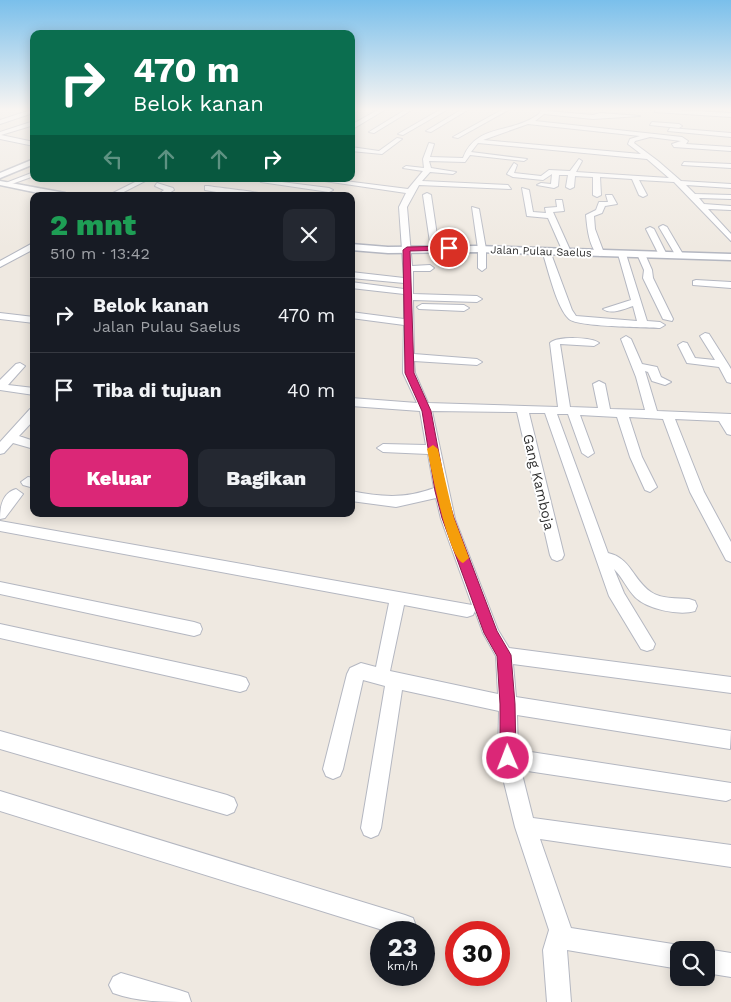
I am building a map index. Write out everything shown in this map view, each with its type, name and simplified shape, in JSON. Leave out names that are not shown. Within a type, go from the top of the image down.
[{"type":"street","points":[[427,155],[426,159],[428,170]]},
{"type":"street","points":[[624,155],[648,157]]},
{"type":"street","points":[[645,155],[656,162],[693,196],[731,239]]},
{"type":"street","points":[[426,159],[464,157],[524,159]]},
{"type":"street","points":[[570,187],[572,173],[579,161]]},
{"type":"street","points":[[656,162],[731,166]]},
{"type":"street","points":[[0,176],[30,163]]},
{"type":"street","points":[[514,165],[510,174],[543,178],[546,172],[556,172],[731,186]]},
{"type":"street","points":[[406,168],[453,172]]},
{"type":"street","points":[[428,170],[410,191],[403,207],[403,226],[407,250],[408,357],[412,381],[425,405],[448,518],[491,633],[504,655],[508,704],[508,758],[525,827],[563,937]]},
{"type":"street","points":[[541,185],[554,186],[556,172]]},
{"type":"street","points":[[3,184],[30,175]]},
{"type":"street","points":[[596,175],[597,195]]},
{"type":"street","points":[[724,175],[731,186]]},
{"type":"street","points":[[706,176],[711,185]]},
{"type":"street","points":[[635,178],[643,195]]},
{"type":"street","points":[[119,192],[140,182]]},
{"type":"street","points":[[162,182],[157,185],[170,190],[166,192]]},
{"type":"street","points":[[248,192],[260,182]]},
{"type":"street","points":[[275,182],[334,191]]},
{"type":"street","points":[[338,182],[410,191]]},
{"type":"street","points":[[417,183],[508,187]]},
{"type":"street","points":[[3,184],[44,192]]},
{"type":"street","points":[[208,188],[229,192]]},
{"type":"street","points":[[525,190],[530,214],[550,216]]},
{"type":"street","points":[[426,195],[435,248]]},
{"type":"street","points":[[693,196],[731,197]]},
{"type":"street","points":[[600,253],[591,229],[590,215],[600,211],[602,204],[613,204],[609,197]]},
{"type":"street","points":[[559,202],[562,209],[549,210],[567,252]]},
{"type":"street","points":[[702,206],[731,208]]},
{"type":"street","points":[[475,209],[482,249],[482,268]]},
{"type":"street","points":[[663,227],[680,256]]},
{"type":"street","points":[[650,230],[663,255]]},
{"type":"street","name":"Jalan Pulau Saelus","points":[[355,247],[407,250],[435,248],[482,249],[731,257]]},
{"type":"street","points":[[0,264],[30,248]]},
{"type":"street","points":[[546,251],[567,310],[573,318],[583,321],[643,324],[664,322],[641,254]]},
{"type":"street","points":[[622,254],[643,324]]},
{"type":"street","points":[[408,297],[430,268]]},
{"type":"street","points":[[355,277],[408,297],[442,317]]},
{"type":"street","points":[[696,282],[731,284]]},
{"type":"street","points":[[355,286],[464,308]]},
{"type":"street","points":[[355,314],[408,297],[478,299]]},
{"type":"street","points":[[608,308],[618,308],[636,301]]},
{"type":"street","points":[[0,316],[30,320]]},
{"type":"street","points":[[705,336],[731,380]]},
{"type":"street","points":[[626,339],[638,367],[652,415]]},
{"type":"street","points":[[594,343],[559,341],[555,343],[563,411],[602,558],[617,596],[647,644]]},
{"type":"street","points":[[683,344],[691,361],[723,364]]},
{"type":"street","points":[[408,357],[477,362]]},
{"type":"street","points":[[0,387],[20,366]]},
{"type":"street","points":[[638,367],[652,369],[656,379],[665,382]]},
{"type":"street","points":[[598,384],[605,413]]},
{"type":"street","points":[[0,387],[30,391]]},
{"type":"street","points":[[355,405],[404,407],[425,405],[727,418],[731,431]]},
{"type":"street","name":"Gang Kamboja","points":[[522,409],[557,555]]},
{"type":"street","points":[[563,411],[588,453]]},
{"type":"street","points":[[622,414],[636,457],[650,487]]},
{"type":"street","points":[[668,416],[697,492],[731,556]]},
{"type":"street","points":[[0,450],[30,419]]},
{"type":"street","points":[[11,438],[30,444]]},
{"type":"street","points":[[383,448],[433,450]]},
{"type":"street","points":[[355,497],[406,503],[441,491]]},
{"type":"street","points":[[0,514],[16,494]]},
{"type":"street","points":[[0,526],[466,610]]},
{"type":"street","points":[[602,558],[613,560],[627,572],[646,597],[689,606]]},
{"type":"street","points":[[0,588],[194,629]]},
{"type":"street","points":[[384,666],[398,597]]},
{"type":"street","points":[[0,630],[240,684]]},
{"type":"street","points":[[504,655],[731,685]]},
{"type":"street","points":[[333,769],[357,673],[361,671],[396,681],[508,704],[730,740]]},
{"type":"street","points":[[371,828],[396,681]]},
{"type":"street","points":[[0,740],[227,805]]},
{"type":"street","points":[[508,758],[726,791]]},
{"type":"street","points":[[0,802],[390,921]]},
{"type":"street","points":[[525,827],[731,856]]},
{"type":"street","points":[[559,1002],[556,942],[558,937],[670,955]]},
{"type":"street","points":[[715,962],[731,965]]},
{"type":"street","points":[[122,985],[179,1002]]},
{"type":"slow traffic","points":[[433,449],[448,518],[463,558]]},
{"type":"route","points":[[449,248],[407,250],[409,373],[425,405],[448,518],[491,633],[504,655],[508,704],[508,758]]}]
